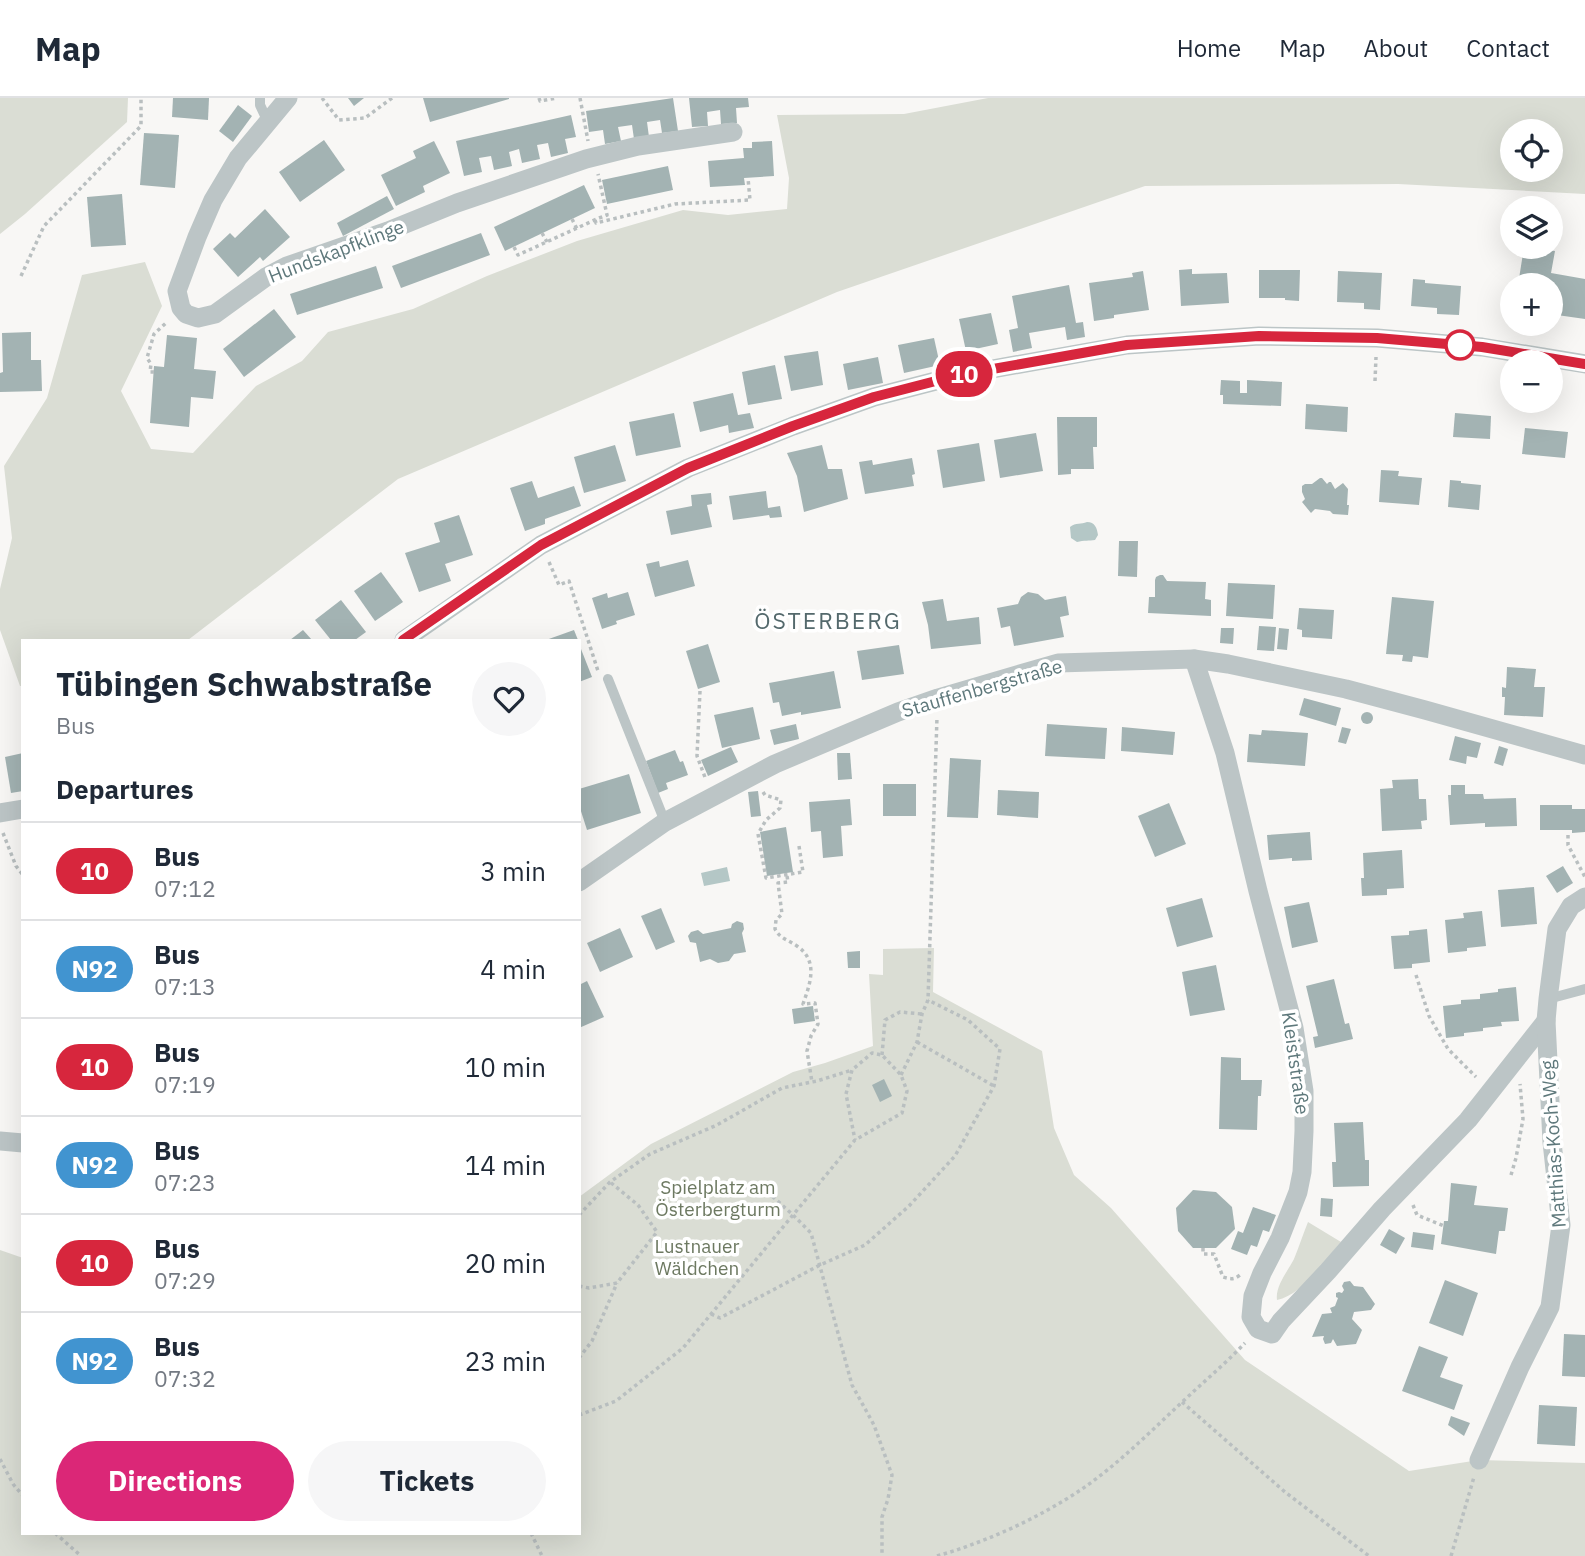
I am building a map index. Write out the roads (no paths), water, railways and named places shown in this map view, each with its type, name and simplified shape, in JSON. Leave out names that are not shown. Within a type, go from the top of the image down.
[{"type":"street","name":"Hundskapfklinge","points":[[288,98],[238,158],[213,200],[177,291],[181,308],[186,314],[198,318],[215,314],[266,277],[287,266],[388,231],[457,203],[594,164],[638,146],[733,132]]},
{"type":"street","points":[[405,639],[541,545],[688,468],[874,397],[959,375],[1127,345],[1259,336],[1377,338],[1482,347],[1585,364]]},
{"type":"street","name":"Stauffenbergstraße","points":[[581,881],[665,822],[775,764],[898,712],[1058,663],[1194,659],[1245,667],[1425,710],[1585,755]]},
{"type":"street","name":"Kleiststraße","points":[[1194,659],[1225,752],[1294,1028],[1304,1091],[1302,1172],[1298,1192],[1280,1238],[1253,1296],[1251,1317],[1258,1329],[1272,1334],[1382,1209]]},
{"type":"street","points":[[0,813],[21,809]]},
{"type":"street","name":"Matthias-Koch-Weg","points":[[1479,1460],[1550,1307],[1561,1225],[1552,1142],[1546,1021],[1557,929],[1571,906],[1585,897]]},
{"type":"street","name":"Matthias-Koch-Weg","points":[[1382,1209],[1468,1120],[1546,1021]]},
{"type":"street","points":[[0,1141],[21,1143]]},
{"type":"lane","points":[[260,98],[260,105],[268,123]]},
{"type":"lane","points":[[604,679],[665,822]]},
{"type":"lane","points":[[1548,999],[1585,989]]},
{"type":"district","name":"ÖSTERBERG","points":[[828,620]]},
{"type":"park label","name":"Spielplatz am Österbergturm","points":[[718,1198]]},
{"type":"park label","name":"Lustnauer Wäldchen","points":[[697,1257]]}]
